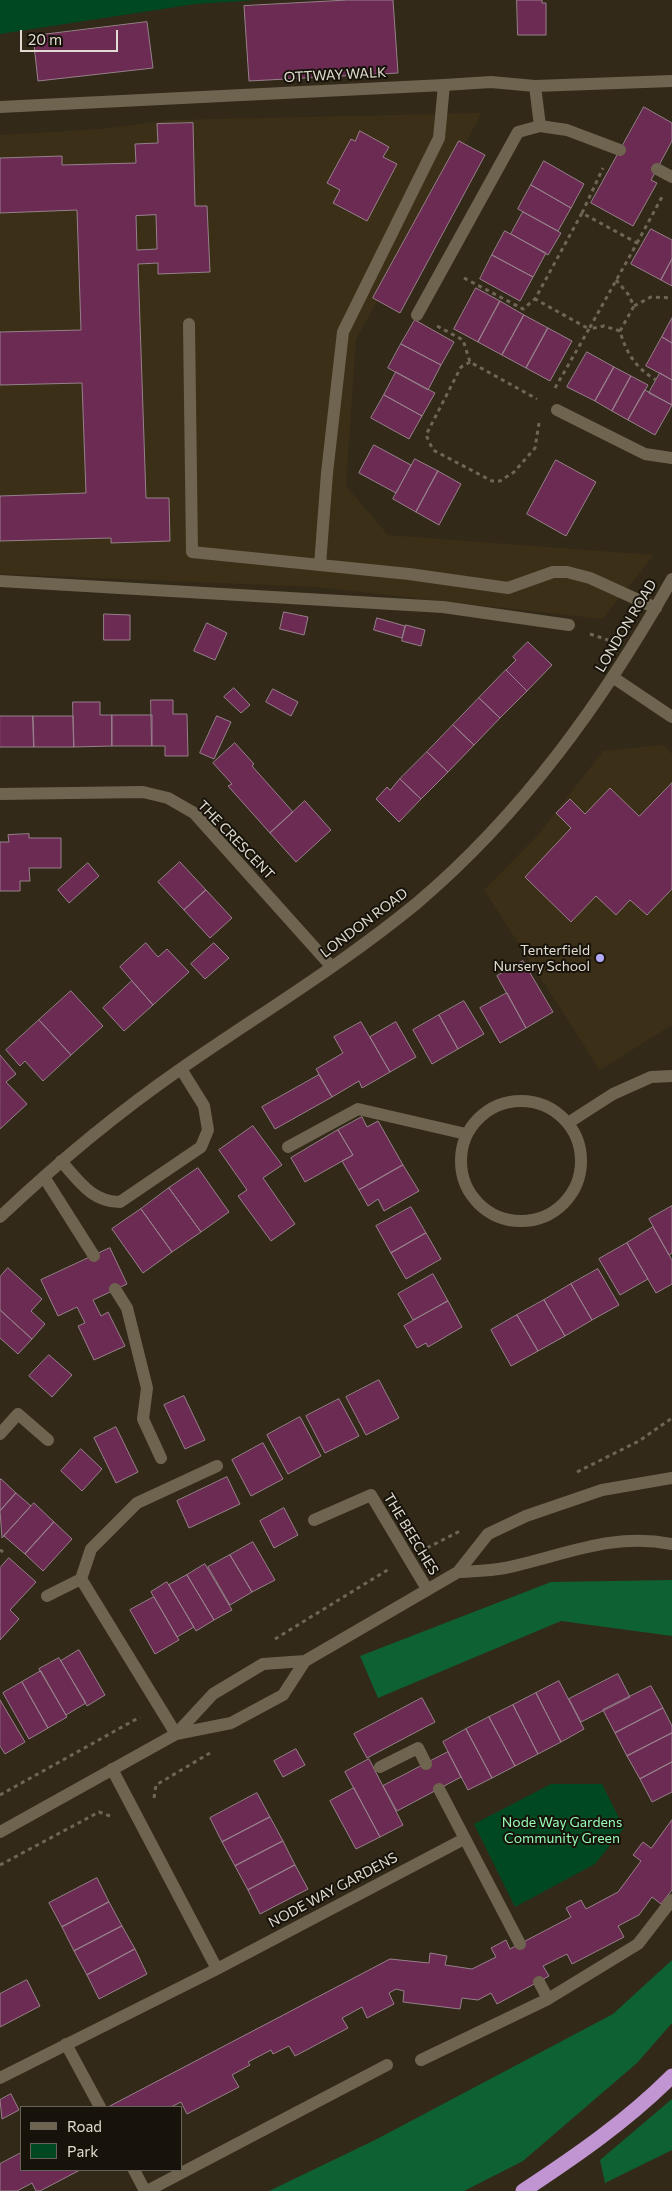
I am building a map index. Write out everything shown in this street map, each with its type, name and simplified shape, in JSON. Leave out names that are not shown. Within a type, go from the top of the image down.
[{"type":"highway","points":[[523,2191],[607,2133],[643,2105],[672,2076]]},
{"type":"street","name":"OTTWAY WALK","points":[[0,107],[491,82],[535,86],[672,81]]},
{"type":"street","points":[[320,565],[343,332],[439,138],[444,85]]},
{"type":"street","points":[[535,86],[540,126]]},
{"type":"street","points":[[417,315],[518,132],[540,126],[567,130],[617,149]]},
{"type":"street","points":[[657,169],[672,177]]},
{"type":"street","points":[[189,324],[192,552],[408,574],[508,588],[553,572],[566,572],[590,578],[656,608]]},
{"type":"street","points":[[552,407],[644,454],[672,458]]},
{"type":"street","name":"LONDON ROAD","points":[[0,1217],[61,1161],[130,1106],[331,966],[416,903],[474,850],[540,777],[614,678],[672,579]]},
{"type":"street","points":[[0,581],[443,607],[569,625]]},
{"type":"street","points":[[614,678],[672,717]]},
{"type":"street","name":"THE CRESCENT","points":[[0,794],[143,792],[168,798],[194,813],[331,966]]},
{"type":"street","points":[[61,1161],[91,1194],[111,1202],[120,1202],[201,1147],[208,1130],[204,1106],[181,1069]]},
{"type":"street","points":[[568,1123],[612,1094],[651,1077],[672,1076]]},
{"type":"street","points":[[514,1101],[534,1102],[553,1110],[568,1123],[577,1140],[581,1160],[578,1179],[574,1188],[555,1210],[538,1218],[518,1221],[499,1217],[482,1207],[470,1192],[462,1174],[461,1154],[466,1134],[478,1118],[495,1106],[514,1101]]},
{"type":"street","points":[[288,1147],[358,1109],[466,1134]]},
{"type":"street","points":[[44,1177],[94,1256]]},
{"type":"street","points":[[115,1290],[127,1308],[147,1388],[143,1419],[161,1458]]},
{"type":"street","points":[[0,1434],[18,1414],[48,1440]]},
{"type":"street","points":[[47,1596],[81,1579],[92,1549],[137,1503],[217,1466]]},
{"type":"street","points":[[0,1832],[176,1734],[230,1723],[268,1703],[282,1694],[305,1661],[458,1572],[488,1534],[526,1516],[602,1490],[672,1478]]},
{"type":"street","name":"THE BEECHES","points":[[314,1520],[371,1495],[427,1589]]},
{"type":"street","points":[[458,1572],[503,1568],[586,1545],[624,1540],[672,1544]]},
{"type":"street","points":[[81,1579],[176,1734]]},
{"type":"street","points":[[176,1734],[213,1694],[264,1664],[305,1661]]},
{"type":"street","points":[[380,1767],[418,1748],[426,1764]]},
{"type":"street","points":[[112,1769],[217,1969]]},
{"type":"street","points":[[439,1789],[520,1944]]},
{"type":"street","name":"NODE WAY GARDENS","points":[[0,2078],[217,1969],[464,1839]]},
{"type":"street","points":[[421,2060],[548,1999],[638,1944],[672,1900]]},
{"type":"street","points":[[539,1982],[548,1999]]},
{"type":"street","points":[[66,2044],[99,2106]]},
{"type":"street","points":[[135,2171],[146,2191],[387,2065]]},
{"type":"path","points":[[443,267],[523,309],[535,299],[582,213],[592,187],[617,149]]},
{"type":"path","points":[[470,362],[461,367],[426,435],[433,450],[492,481],[500,481],[514,472],[535,448],[538,425],[552,407],[589,329],[666,190]]},
{"type":"path","points":[[582,213],[637,243]]},
{"type":"path","points":[[616,280],[628,294],[634,306]]},
{"type":"path","points":[[656,380],[630,357],[624,346],[620,330],[634,306],[651,297],[672,298]]},
{"type":"path","points":[[535,299],[589,329],[604,326],[620,330]]},
{"type":"path","points":[[417,315],[463,340],[470,362],[552,407]]},
{"type":"path","points":[[569,625],[631,650]]},
{"type":"path","points":[[274,1639],[408,1557]]},
{"type":"path","points":[[0,1795],[159,1707]]},
{"type":"shaded area","points":[[482,113],[356,339],[346,486],[388,535],[654,555],[602,619],[316,587],[0,574],[0,135],[101,129],[171,120]]},
{"type":"shaded area","name":"Tenterfield Nursery School","points":[[663,745],[672,754],[672,1025],[600,1070],[484,890],[538,835],[603,751]]},
{"type":"green space","points":[[0,0],[258,0],[195,4],[0,34]]},
{"type":"green space","points":[[672,1580],[672,1636],[561,1621],[378,1698],[360,1656],[551,1582]]},
{"type":"green space","name":"Node Way Gardens Community Green","points":[[551,1784],[602,1784],[624,1828],[595,1864],[515,1907],[474,1824]]},
{"type":"green space","points":[[672,1960],[672,2023],[637,2063],[523,2161],[464,2191],[269,2191],[375,2140],[613,2014]]},
{"type":"green space","points":[[672,2099],[672,2150],[605,2183],[600,2160]]},
{"type":"building","points":[[348,0],[393,0],[398,73],[249,81],[244,6]]},
{"type":"building","points":[[517,0],[542,0],[542,3],[546,3],[546,35],[518,35]]},
{"type":"building","points":[[147,22],[153,68],[38,81],[33,36]]},
{"type":"building","points":[[644,107],[672,123],[672,141],[651,180],[657,183],[633,226],[591,203]]},
{"type":"building","points":[[193,123],[195,206],[207,206],[210,272],[158,274],[158,263],[138,264],[146,498],[169,498],[170,541],[111,543],[111,538],[0,541],[0,496],[86,493],[82,383],[0,385],[0,332],[81,330],[77,210],[0,213],[0,158],[62,156],[62,165],[136,163],[135,144],[158,143],[157,124]],"holes":[[[156,215],[157,249],[137,250],[136,216]]]},
{"type":"building","points":[[360,131],[389,147],[383,157],[397,164],[367,221],[333,203],[340,190],[327,183],[351,139],[355,141]]},
{"type":"building","points":[[459,141],[485,155],[400,313],[373,298]]},
{"type":"building","points":[[544,161],[584,184],[571,208],[531,185]]},
{"type":"building","points":[[531,185],[571,208],[558,231],[518,209]]},
{"type":"building","points":[[523,212],[561,233],[548,255],[511,234]]},
{"type":"building","points":[[651,229],[672,240],[672,259],[661,280],[631,264]]},
{"type":"building","points":[[505,231],[546,253],[533,277],[492,255]]},
{"type":"building","points":[[492,255],[533,277],[520,301],[480,279]]},
{"type":"building","points":[[672,259],[672,286],[661,280]]},
{"type":"building","points":[[476,288],[500,301],[478,342],[454,329]]},
{"type":"building","points":[[500,301],[524,315],[502,355],[478,342]]},
{"type":"building","points":[[524,315],[548,328],[526,368],[502,355]]},
{"type":"building","points":[[672,318],[672,343],[662,337]]},
{"type":"building","points":[[415,320],[454,342],[441,365],[401,344]]},
{"type":"building","points":[[548,328],[572,341],[550,381],[526,368]]},
{"type":"building","points":[[662,337],[672,343],[672,380],[646,366]]},
{"type":"building","points":[[401,344],[441,365],[428,390],[388,368]]},
{"type":"building","points":[[587,352],[614,367],[595,401],[567,387]]},
{"type":"building","points":[[614,367],[631,376],[612,411],[595,401]]},
{"type":"building","points":[[396,372],[435,393],[422,416],[384,395]]},
{"type":"building","points":[[660,373],[672,380],[672,405],[649,393]]},
{"type":"building","points":[[631,376],[648,385],[628,420],[612,411]]},
{"type":"building","points":[[645,390],[672,405],[655,435],[628,420]]},
{"type":"building","points":[[384,395],[422,416],[409,439],[371,418]]},
{"type":"building","points":[[374,445],[411,465],[396,493],[359,473]]},
{"type":"building","points":[[415,459],[438,471],[416,512],[393,499]]},
{"type":"building","points":[[556,460],[596,482],[566,536],[527,514]]},
{"type":"building","points":[[438,471],[461,484],[439,525],[416,512]]},
{"type":"building","points":[[284,612],[308,617],[304,635],[280,629]]},
{"type":"building","points":[[104,614],[130,615],[130,640],[104,640]]},
{"type":"building","points":[[377,618],[405,626],[402,638],[374,630]]},
{"type":"building","points":[[207,623],[227,633],[215,660],[194,651]]},
{"type":"building","points":[[406,625],[425,630],[421,646],[402,641]]},
{"type":"building","points":[[528,642],[552,665],[527,691],[506,670],[516,660],[513,657]]},
{"type":"building","points":[[506,670],[527,691],[500,718],[479,698]]},
{"type":"building","points":[[234,688],[250,705],[241,713],[224,697]]},
{"type":"building","points":[[273,689],[298,702],[291,716],[266,702]]},
{"type":"building","points":[[479,698],[500,718],[474,745],[453,725]]},
{"type":"building","points":[[151,700],[173,700],[173,714],[187,714],[188,756],[165,756],[165,746],[152,746]]},
{"type":"building","points":[[73,702],[100,702],[100,715],[112,715],[112,746],[74,747]]},
{"type":"building","points":[[112,715],[152,715],[152,746],[112,746]]},
{"type":"building","points":[[0,716],[33,716],[34,747],[0,747]]},
{"type":"building","points":[[33,716],[73,716],[74,747],[34,747]]},
{"type":"building","points":[[217,716],[231,722],[214,759],[200,753]]},
{"type":"building","points":[[453,725],[474,745],[448,772],[427,752]]},
{"type":"building","points":[[235,743],[254,764],[252,766],[293,812],[270,833],[228,786],[232,784],[213,763]]},
{"type":"building","points":[[427,752],[448,772],[421,799],[400,779]]},
{"type":"building","points":[[400,779],[421,799],[399,822],[376,799],[387,787],[390,790]]},
{"type":"building","points":[[672,783],[672,889],[647,915],[630,900],[616,915],[596,896],[571,922],[525,877],[571,828],[556,813],[570,799],[585,814],[610,788],[639,816]]},
{"type":"building","points":[[305,801],[331,830],[296,862],[270,833]]},
{"type":"building","points":[[29,834],[29,838],[61,838],[61,868],[29,868],[30,881],[20,881],[20,891],[0,891],[0,842],[9,842],[8,835]]},
{"type":"building","points":[[180,862],[206,890],[184,910],[158,882]]},
{"type":"building","points":[[88,863],[99,876],[69,903],[58,890]]},
{"type":"building","points":[[206,890],[232,918],[210,938],[184,910]]},
{"type":"building","points":[[146,943],[158,957],[167,949],[189,972],[153,1005],[120,967]]},
{"type":"building","points":[[214,943],[229,958],[205,979],[191,964]]},
{"type":"building","points":[[523,961],[553,1012],[526,1028],[497,976]]},
{"type":"building","points":[[132,981],[153,1005],[124,1031],[103,1008]]},
{"type":"building","points":[[71,991],[103,1026],[71,1055],[39,1020]]},
{"type":"building","points":[[507,993],[526,1028],[500,1043],[480,1008]]},
{"type":"building","points":[[464,1001],[484,1034],[458,1049],[439,1015]]},
{"type":"building","points":[[439,1015],[458,1049],[432,1064],[413,1030]]},
{"type":"building","points":[[39,1020],[71,1055],[43,1081],[25,1061],[20,1066],[6,1050]]},
{"type":"building","points":[[361,1022],[390,1072],[362,1088],[359,1081],[332,1097],[316,1069],[343,1053],[334,1037]]},
{"type":"building","points":[[396,1022],[416,1057],[390,1072],[370,1037]]},
{"type":"building","points":[[0,1055],[16,1074],[6,1082],[27,1104],[0,1129]]},
{"type":"building","points":[[319,1075],[332,1097],[275,1129],[262,1107]]},
{"type":"building","points":[[362,1117],[367,1127],[378,1121],[403,1165],[359,1190],[342,1161],[353,1155],[338,1130]]},
{"type":"building","points":[[253,1126],[282,1165],[263,1178],[295,1224],[271,1241],[238,1196],[247,1190],[219,1150]]},
{"type":"building","points":[[338,1130],[353,1155],[305,1182],[291,1158]]},
{"type":"building","points":[[403,1165],[419,1191],[384,1211],[378,1199],[368,1206],[359,1190]]},
{"type":"building","points":[[198,1168],[229,1212],[201,1232],[169,1188]]},
{"type":"building","points":[[169,1188],[201,1232],[172,1252],[141,1209]]},
{"type":"building","points":[[672,1206],[672,1253],[669,1255],[649,1219]]},
{"type":"building","points":[[411,1207],[426,1233],[391,1253],[376,1226]]},
{"type":"building","points":[[141,1209],[172,1252],[143,1273],[112,1229]]},
{"type":"building","points":[[653,1227],[672,1260],[672,1284],[656,1293],[627,1243]]},
{"type":"building","points":[[426,1233],[441,1259],[406,1279],[391,1253]]},
{"type":"building","points":[[627,1243],[648,1279],[620,1295],[599,1259]]},
{"type":"building","points":[[110,1248],[127,1284],[93,1300],[101,1316],[108,1312],[125,1346],[94,1360],[78,1326],[85,1323],[77,1307],[58,1316],[41,1280]]},
{"type":"building","points":[[8,1268],[42,1299],[31,1311],[45,1324],[32,1339],[0,1310],[0,1277]]},
{"type":"building","points":[[598,1269],[619,1305],[592,1320],[571,1284]]},
{"type":"building","points":[[433,1274],[448,1301],[413,1320],[398,1294]]},
{"type":"building","points":[[571,1284],[592,1320],[565,1336],[544,1300]]},
{"type":"building","points":[[544,1300],[565,1336],[538,1351],[517,1315]]},
{"type":"building","points":[[448,1301],[462,1327],[428,1347],[426,1343],[417,1348],[404,1326]]},
{"type":"building","points":[[0,1310],[32,1339],[18,1354],[0,1338]]},
{"type":"building","points":[[517,1315],[538,1351],[511,1366],[491,1330]]},
{"type":"building","points":[[49,1355],[72,1375],[52,1397],[29,1376]]},
{"type":"building","points":[[379,1380],[399,1418],[366,1435],[346,1397]]},
{"type":"building","points":[[184,1396],[205,1440],[185,1449],[164,1405]]},
{"type":"building","points":[[339,1399],[359,1436],[325,1453],[306,1416]]},
{"type":"building","points":[[300,1417],[321,1456],[288,1474],[267,1435]]},
{"type":"building","points":[[116,1427],[138,1472],[116,1483],[94,1438]]},
{"type":"building","points":[[263,1443],[283,1479],[251,1496],[232,1460]]},
{"type":"building","points":[[81,1449],[102,1469],[82,1491],[61,1471]]},
{"type":"building","points":[[227,1477],[240,1504],[189,1528],[177,1501]]},
{"type":"building","points":[[1,1479],[16,1493],[0,1511],[0,1481]]},
{"type":"building","points":[[16,1493],[31,1506],[2,1538],[0,1511]]},
{"type":"building","points":[[34,1503],[54,1522],[25,1554],[4,1536]]},
{"type":"building","points":[[284,1508],[298,1535],[274,1548],[260,1521]]},
{"type":"building","points":[[54,1522],[72,1539],[43,1571],[25,1554]]},
{"type":"building","points":[[253,1542],[275,1580],[252,1592],[230,1555]]},
{"type":"building","points":[[230,1555],[252,1592],[230,1605],[208,1567]]},
{"type":"building","points":[[9,1558],[36,1582],[10,1610],[19,1619],[0,1640],[0,1568]]},
{"type":"building","points":[[205,1564],[232,1610],[214,1620],[187,1575]]},
{"type":"building","points":[[187,1575],[214,1620],[196,1631],[169,1585]]},
{"type":"building","points":[[167,1582],[194,1627],[177,1637],[151,1592]]},
{"type":"building","points":[[154,1597],[179,1640],[155,1654],[130,1610]]},
{"type":"building","points":[[79,1650],[105,1695],[87,1706],[61,1661]]},
{"type":"building","points":[[59,1658],[86,1703],[66,1715],[39,1669]]},
{"type":"building","points":[[41,1671],[67,1717],[48,1728],[22,1682]]},
{"type":"building","points":[[618,1674],[630,1697],[581,1722],[569,1699]]},
{"type":"building","points":[[559,1681],[584,1729],[561,1742],[536,1693]]},
{"type":"building","points":[[22,1682],[48,1728],[29,1739],[3,1693]]},
{"type":"building","points":[[651,1686],[663,1708],[615,1733],[603,1710]]},
{"type":"building","points":[[536,1693],[561,1742],[538,1754],[513,1705]]},
{"type":"building","points":[[422,1698],[435,1722],[367,1758],[354,1734]]},
{"type":"building","points":[[0,1700],[25,1742],[5,1754],[0,1746]]},
{"type":"building","points":[[513,1705],[538,1754],[515,1766],[489,1717]]},
{"type":"building","points":[[663,1708],[672,1726],[672,1733],[627,1756],[615,1733]]},
{"type":"building","points":[[489,1717],[515,1766],[492,1778],[466,1729]]},
{"type":"building","points":[[466,1729],[492,1778],[468,1790],[443,1742]]},
{"type":"building","points":[[672,1733],[672,1762],[640,1779],[627,1756]]},
{"type":"building","points":[[296,1749],[305,1765],[283,1777],[274,1761]]},
{"type":"building","points":[[448,1752],[461,1777],[397,1811],[383,1786]]},
{"type":"building","points":[[369,1759],[403,1825],[380,1837],[345,1772]]},
{"type":"building","points":[[672,1762],[672,1792],[652,1802],[640,1779]]},
{"type":"building","points":[[354,1788],[380,1837],[356,1849],[330,1801]]},
{"type":"building","points":[[257,1793],[270,1817],[222,1842],[210,1818]]},
{"type":"building","points":[[270,1817],[283,1841],[235,1866],[222,1842]]},
{"type":"building","points":[[672,1820],[672,1890],[661,1904],[652,1897],[639,1915],[618,1926],[624,1937],[572,1964],[567,1954],[543,1966],[549,1976],[497,2004],[491,1993],[478,2000],[462,1998],[460,2009],[403,2002],[404,1991],[396,1989],[389,1993],[394,2004],[367,2018],[362,2007],[342,2018],[348,2028],[295,2056],[289,2046],[273,2054],[271,2050],[248,2062],[250,2065],[232,2075],[239,2087],[187,2114],[181,2102],[173,2106],[110,2106],[390,1959],[429,1963],[430,1953],[447,1956],[445,1965],[472,1969],[496,1957],[491,1948],[506,1940],[510,1949],[571,1917],[566,1908],[581,1900],[586,1909],[618,1892],[641,1861],[633,1855],[643,1842],[651,1848]]},
{"type":"building","points":[[283,1841],[295,1865],[248,1890],[235,1866]]},
{"type":"building","points":[[295,1865],[308,1889],[260,1914],[248,1890]]},
{"type":"building","points":[[97,1878],[109,1902],[62,1927],[49,1903]]},
{"type":"building","points":[[109,1902],[122,1926],[74,1951],[62,1927]]},
{"type":"building","points":[[122,1926],[135,1949],[87,1975],[74,1951]]},
{"type":"building","points":[[135,1949],[147,1974],[99,1999],[87,1975]]},
{"type":"building","points":[[27,1980],[40,2006],[0,2027],[0,1994]]},
{"type":"building","points":[[11,2094],[19,2110],[2,2119],[0,2100]]},
{"type":"building","points":[[20,2154],[20,2171],[78,2171],[40,2191],[36,2191],[32,2183],[17,2191],[0,2191],[0,2164]]},
{"type":"place","name":"Tenterfield Nursery School","points":[[600,958]]}]
